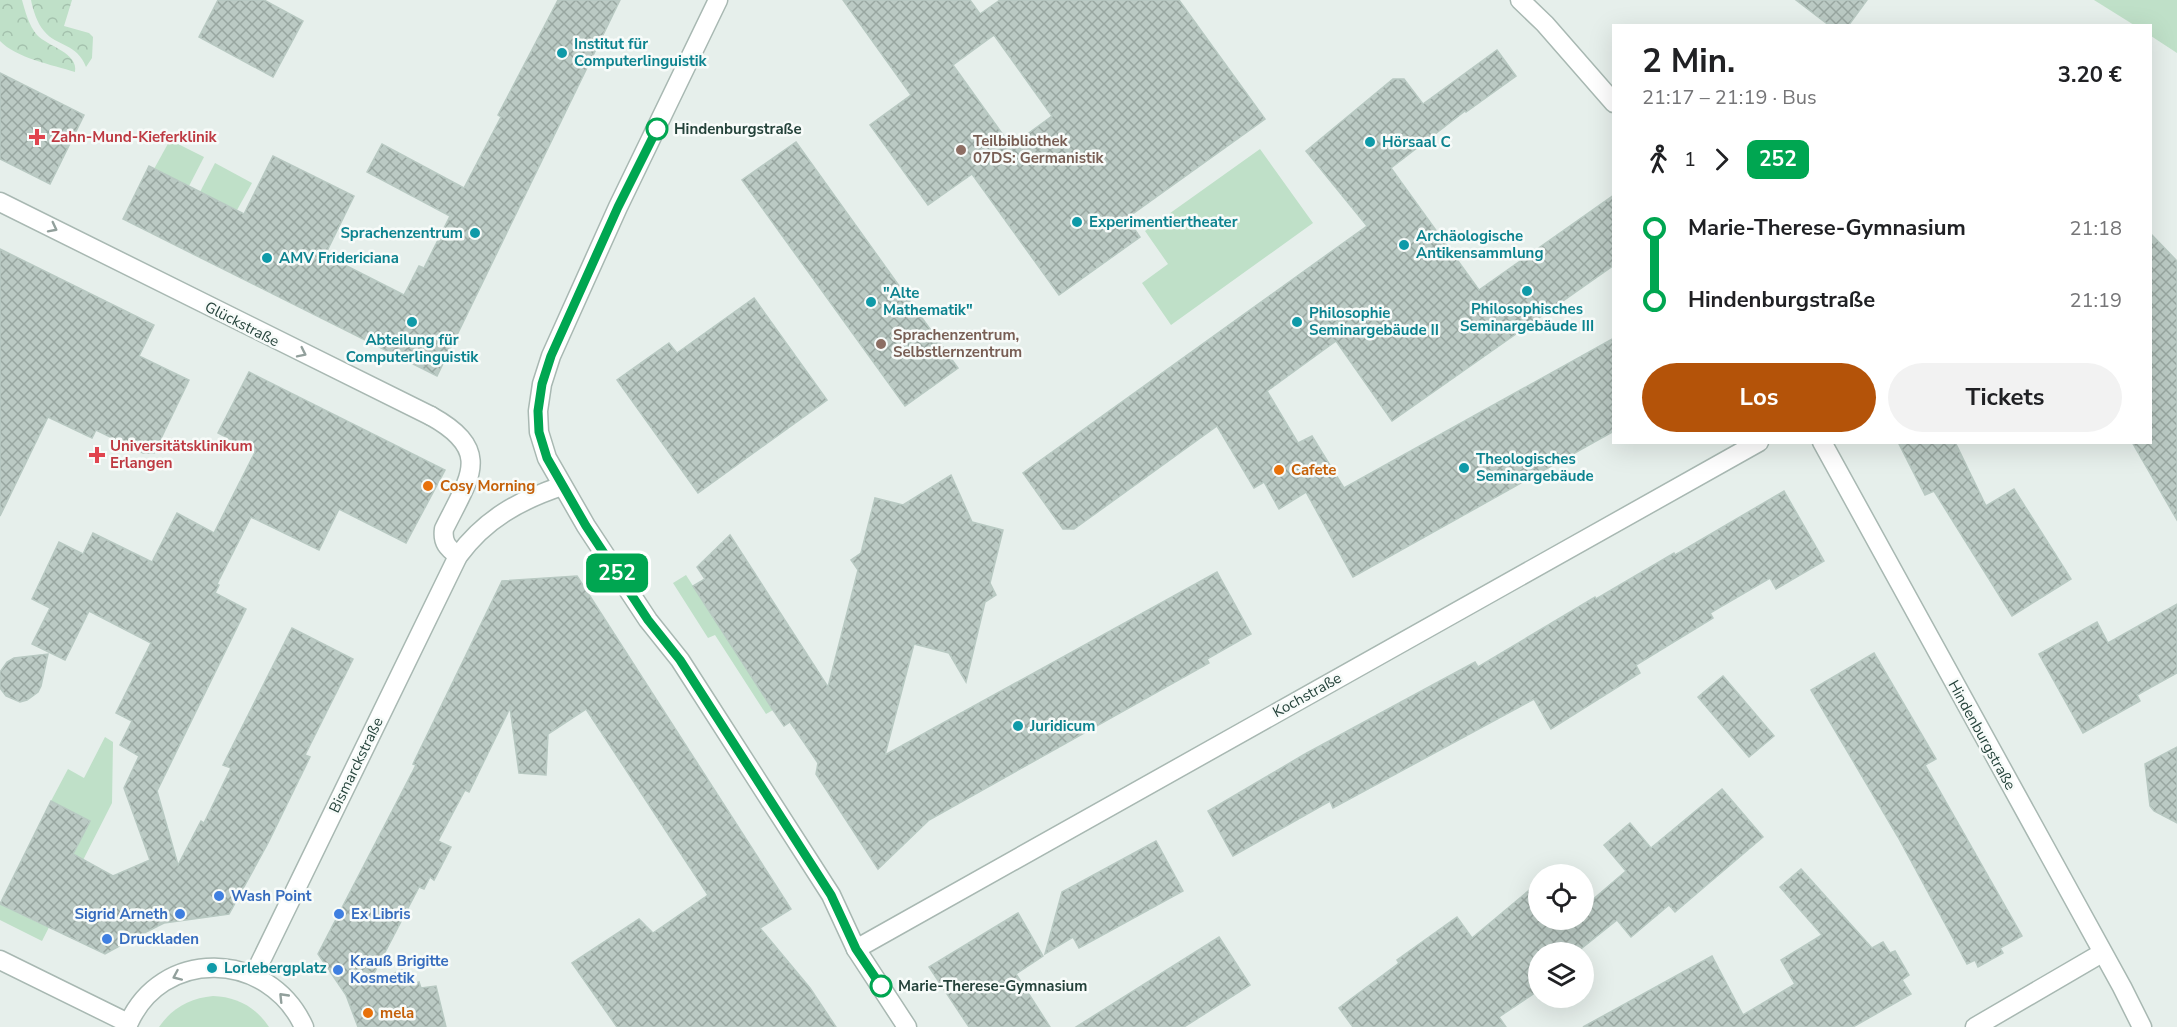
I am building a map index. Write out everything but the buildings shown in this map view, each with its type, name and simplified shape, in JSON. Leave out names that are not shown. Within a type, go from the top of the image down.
[{"type":"street","points":[[718,0],[618,207],[551,356],[542,384],[538,411],[539,432],[547,458],[562,486],[648,620],[680,660],[831,895],[856,949],[907,1027]]},
{"type":"street","points":[[1520,0],[1545,24],[1612,102]]},
{"type":"street","name":"Glückstraße","points":[[0,202],[431,416],[459,434],[466,442],[471,459],[468,479],[442,538],[447,547],[458,556]]},
{"type":"street","name":"Kochstraße","points":[[856,949],[1755,444]]},
{"type":"street","name":"Hindenburgstraße","points":[[1823,444],[2142,1027]]},
{"type":"street","name":"Bismarckstraße","points":[[254,975],[458,556],[485,526],[512,507],[532,496],[562,486]]},
{"type":"street","points":[[1975,1027],[2102,953]]},
{"type":"street","points":[[0,960],[128,1025],[135,1011],[148,995],[175,976],[201,968],[241,971],[254,975],[282,994],[304,1027]]},
{"type":"green space","points":[[0,0],[22,0],[34,31],[72,60],[75,72],[15,52],[0,41]]},
{"type":"green space","points":[[31,0],[72,0],[64,26],[89,33],[93,37],[92,58],[86,67],[72,49],[44,31],[39,24]]},
{"type":"green space","points":[[2094,0],[2177,0],[2177,53],[2152,37],[2152,24],[2132,24]]},
{"type":"green space","points":[[170,140],[204,157],[189,186],[154,169]]},
{"type":"green space","points":[[1260,149],[1313,223],[1171,325],[1142,283],[1168,264],[1145,231]]},
{"type":"green space","points":[[215,163],[252,183],[237,210],[200,192]]},
{"type":"green space","points":[[686,575],[773,710],[766,714],[715,635],[708,638],[673,583]]},
{"type":"green space","points":[[105,737],[113,742],[112,803],[42,941],[0,920],[0,904],[39,923],[90,821],[51,801],[68,769],[84,778]]},
{"type":"green space","points":[[213,996],[230,998],[245,1004],[269,1027],[159,1027],[182,1005]]},
{"type":"bus line","name":"252","points":[[657,129],[618,207],[551,356],[542,384],[538,411],[539,432],[554,473],[586,526],[648,620],[680,660],[831,895],[856,949],[881,986]]},
{"type":"place","name":"Institut für Computerlinguistik","points":[[562,53]]},
{"type":"place","name":"Hindenburgstraße","points":[[657,129]]},
{"type":"place","name":"Zahn-Mund-Kieferklinik","points":[[37,137]]},
{"type":"place","name":"Hörsaal C","points":[[1370,142]]},
{"type":"place","name":"Teilbibliothek 07DS: Germanistik","points":[[961,150]]},
{"type":"place","name":"Experimentiertheater","points":[[1077,222]]},
{"type":"place","name":"Sprachenzentrum","points":[[475,233]]},
{"type":"place","name":"Archäologische Antikensammlung","points":[[1404,245]]},
{"type":"place","name":"AMV Fridericiana","points":[[267,258]]},
{"type":"place","name":"Philosophisches Seminargebäude III","points":[[1527,291]]},
{"type":"place","name":"\"Alte Mathematik\"","points":[[871,302]]},
{"type":"place","name":"Abteilung für Computerlinguistik","points":[[412,322]]},
{"type":"place","name":"Philosophie Seminargebäude II","points":[[1297,322]]},
{"type":"place","name":"Sprachenzentrum, Selbstlernzentrum","points":[[881,344]]},
{"type":"place","name":"Universitätsklinikum Erlangen","points":[[97,455]]},
{"type":"place","name":"Theologisches Seminargebäude","points":[[1464,468]]},
{"type":"place","name":"Cafete","points":[[1279,470]]},
{"type":"place","name":"Cosy Morning","points":[[428,486]]},
{"type":"place","name":"Juridicum","points":[[1018,726]]},
{"type":"place","name":"Wash Point","points":[[219,896]]},
{"type":"place","name":"Sigrid Arneth","points":[[180,914]]},
{"type":"place","name":"Ex Libris","points":[[339,914]]},
{"type":"place","name":"Druckladen","points":[[107,939]]},
{"type":"place","name":"Lorlebergplatz","points":[[212,968]]},
{"type":"place","name":"Krauß Brigitte Kosmetik","points":[[338,970]]},
{"type":"place","name":"Marie-Therese-Gymnasium","points":[[881,986]]},
{"type":"place","name":"mela","points":[[368,1013]]}]
